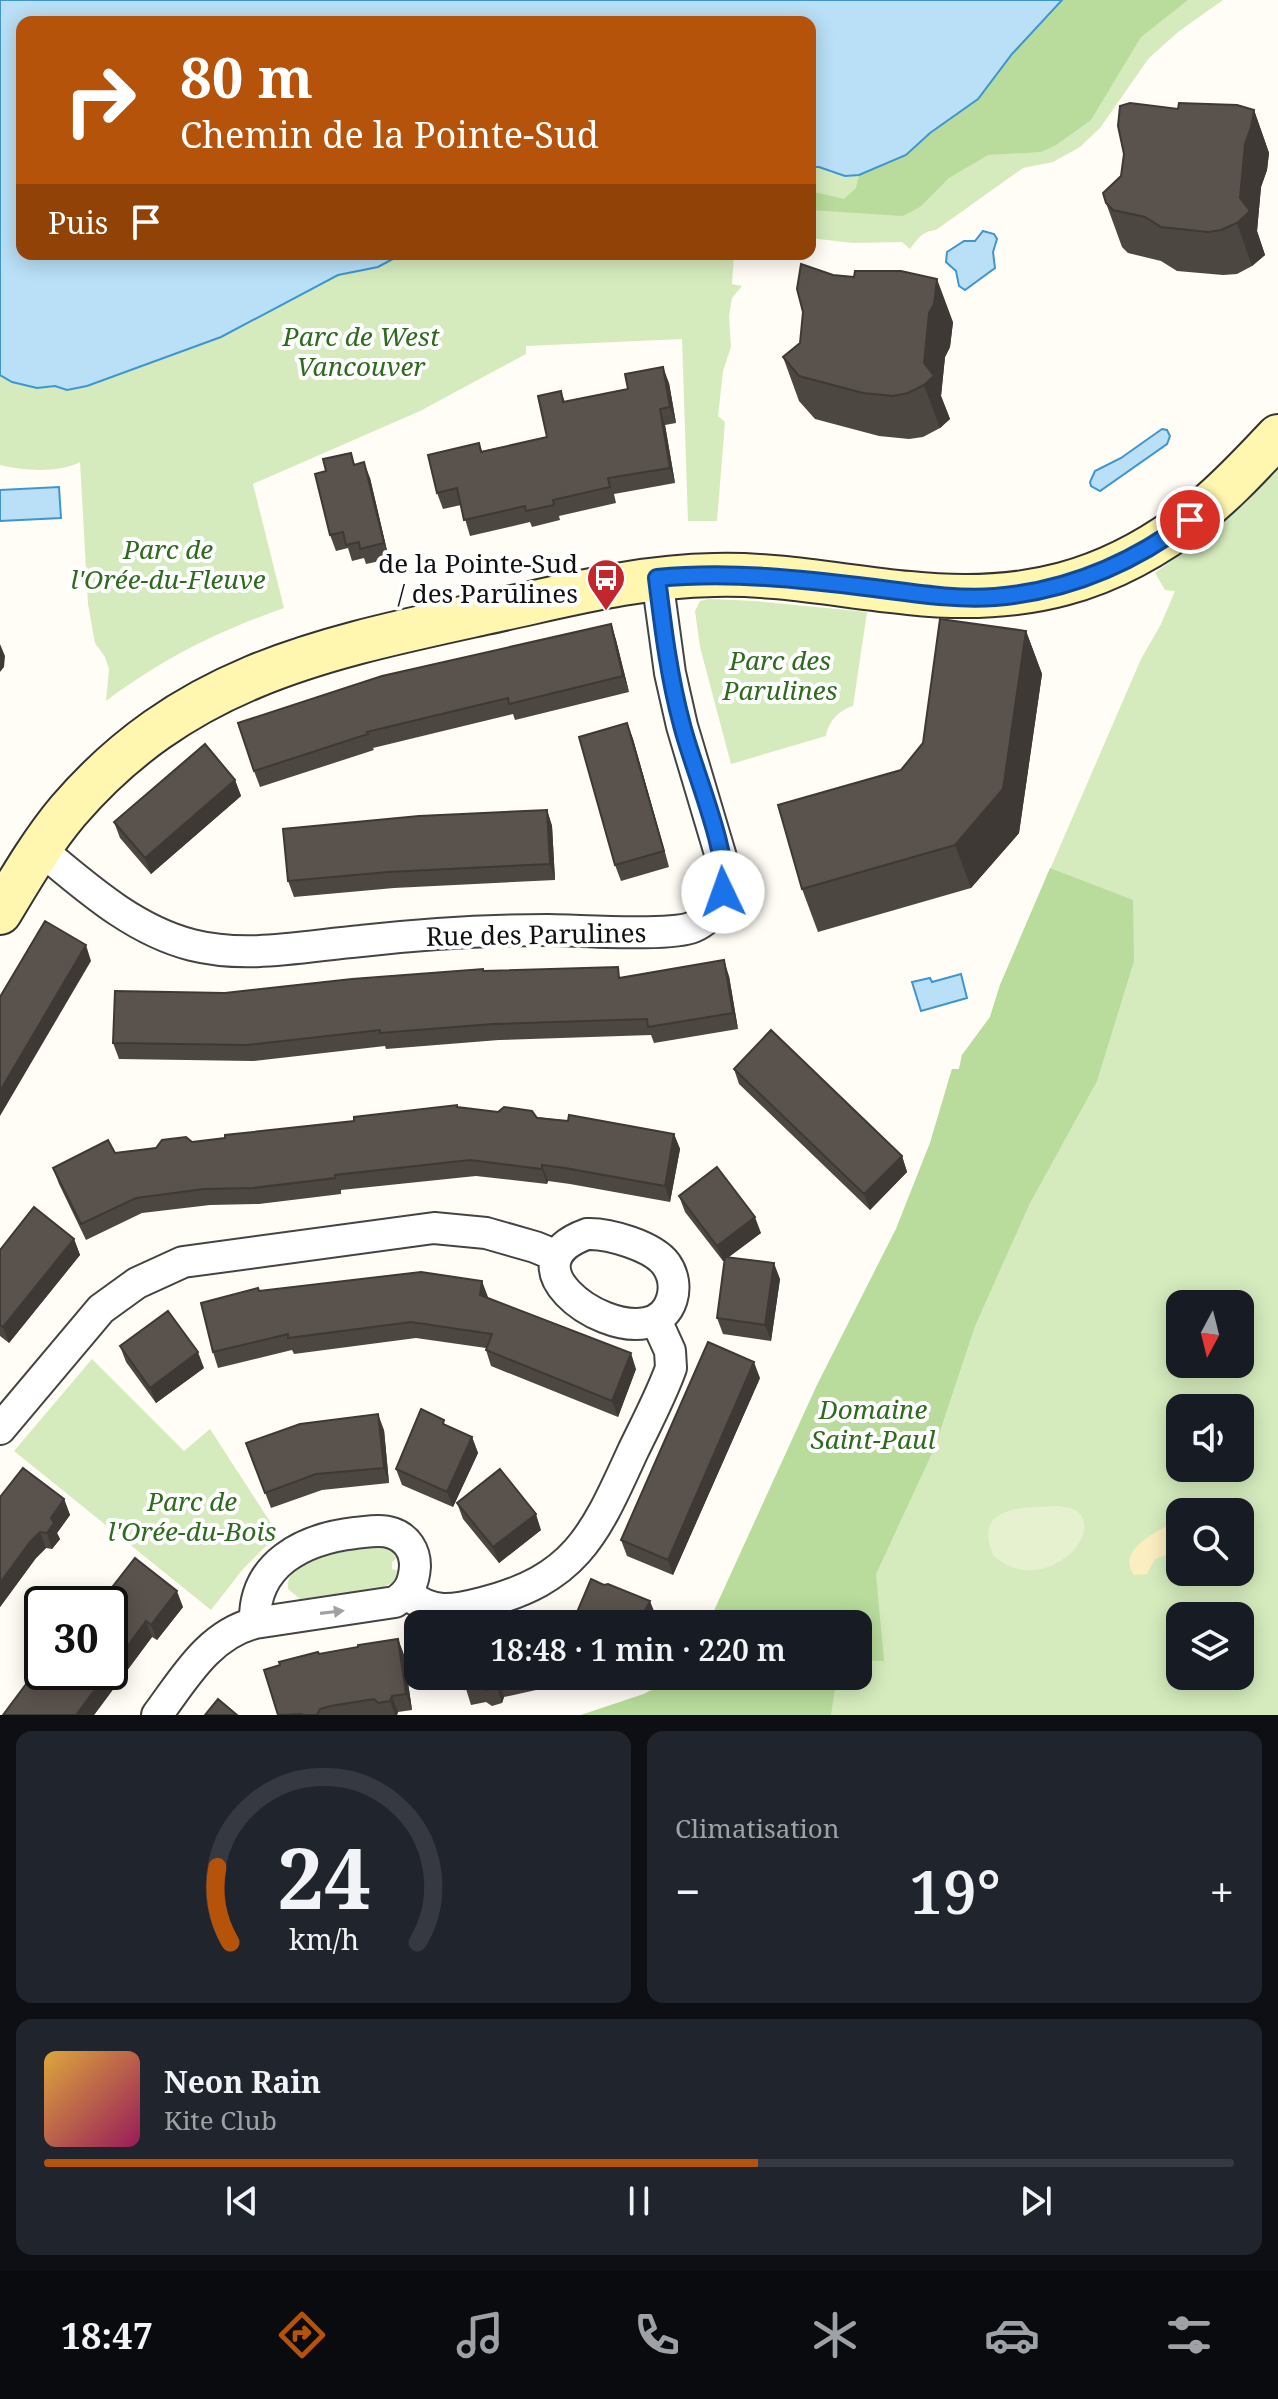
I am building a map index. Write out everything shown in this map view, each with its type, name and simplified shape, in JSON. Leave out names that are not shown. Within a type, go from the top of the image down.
[{"type":"street","points":[[0,913],[40,849],[76,802],[126,754],[181,714],[243,679],[301,658],[409,630],[606,586],[657,578],[751,575],[956,597],[996,597],[1037,591],[1093,575],[1164,538],[1203,510],[1278,436]]},
{"type":"street","name":"Rue des Parulines","points":[[40,849],[143,926],[191,945],[216,949],[267,951],[465,932],[667,931],[691,928],[705,919],[719,901],[724,885],[724,867],[682,726],[670,673],[657,578]]},
{"type":"street","points":[[5,1412],[101,1309],[137,1283],[183,1262],[434,1228],[486,1233],[557,1256]]},
{"type":"street","points":[[597,1234],[610,1236],[665,1263],[670,1271],[671,1304],[665,1314],[656,1320],[626,1323],[577,1303],[558,1281],[557,1256],[565,1244],[575,1238],[597,1234]]},
{"type":"street","points":[[407,1594],[422,1605],[438,1609],[484,1602],[543,1581],[584,1545],[606,1510],[671,1368],[670,1351],[656,1320]]},
{"type":"street","points":[[157,1715],[211,1646],[234,1630],[255,1623],[382,1606],[407,1594],[412,1584],[415,1558],[410,1546],[402,1537],[389,1532],[348,1534],[306,1545],[278,1564],[257,1594],[255,1623]]},
{"type":"green space","points":[[1062,0],[1223,0],[1178,32],[1149,58],[1100,128],[1080,147],[1053,162],[1023,168],[936,230],[918,238],[910,249],[902,242],[853,243],[816,239],[816,167],[832,173],[930,133],[978,99],[1012,54]]},
{"type":"green space","points":[[1062,0],[1188,0],[1141,37],[1091,120],[1056,145],[1041,152],[988,155],[949,178],[920,207],[903,216],[816,210],[816,192],[844,199],[856,188],[859,175],[906,155],[930,133],[978,99],[1012,54]]},
{"type":"green space","name":"Parc de West Vancouver","points":[[391,260],[734,260],[732,284],[742,286],[732,298],[729,316],[731,347],[723,371],[718,416],[725,422],[717,521],[688,521],[682,339],[526,346],[526,354],[420,411],[253,484],[284,608],[191,647],[106,701],[109,669],[95,643],[88,604],[80,462],[41,470],[0,465],[0,375],[12,382],[37,388],[55,386],[67,390],[88,386],[220,337],[338,275],[378,267]]},
{"type":"green space","points":[[1278,468],[1278,1715],[581,1715],[652,1690],[872,1690],[872,1610],[714,1610],[817,1385],[896,1229],[930,1143],[952,1069],[959,1069],[962,1055],[990,1017],[1000,985],[1141,659],[1161,624],[1175,591],[1165,590],[1155,573],[1215,528]]},
{"type":"green space","name":"Parc des Parulines","points":[[709,599],[867,612],[853,706],[835,717],[826,736],[731,764],[700,647],[695,611],[700,601]]},
{"type":"green space","name":"Domaine Saint-Paul","points":[[1050,868],[1133,900],[1134,961],[1097,1081],[1029,1205],[975,1326],[934,1449],[876,1574],[884,1661],[872,1661],[872,1610],[714,1610],[817,1385],[896,1229],[930,1143],[952,1069],[959,1069],[962,1055],[990,1017],[1000,985]]},
{"type":"green space","name":"Parc de l'Orée-du-Bois","points":[[92,1359],[184,1451],[210,1429],[278,1534],[243,1569],[211,1610],[14,1451]]},
{"type":"green space","points":[[1058,1506],[1077,1511],[1084,1522],[1083,1535],[1076,1548],[1064,1559],[1048,1567],[1030,1570],[1011,1567],[993,1555],[988,1538],[990,1526],[996,1517],[1018,1509]]},
{"type":"green space","points":[[378,1547],[390,1549],[397,1558],[392,1562],[392,1569],[399,1571],[394,1582],[381,1588],[300,1599],[288,1589],[290,1577],[309,1561],[338,1552]]},
{"type":"green space","points":[[652,1690],[835,1690],[831,1715],[581,1715]]},
{"type":"sand","points":[[1166,1527],[1166,1555],[1155,1559],[1147,1574],[1134,1575],[1130,1556],[1153,1534]]},
{"type":"water","points":[[0,0],[1062,0],[1012,54],[978,99],[930,133],[906,155],[859,175],[845,176],[816,167],[816,16],[16,16],[16,260],[391,260],[378,267],[338,275],[221,337],[87,386],[67,390],[55,386],[37,388],[12,382],[0,375]]},
{"type":"water","points":[[983,231],[994,234],[997,239],[993,252],[995,268],[965,290],[959,286],[956,271],[946,262],[947,252],[964,241],[975,241]]},
{"type":"water","points":[[1162,429],[1167,430],[1170,436],[1167,444],[1100,491],[1091,486],[1095,471],[1121,458]]},
{"type":"water","points":[[59,487],[61,518],[0,521],[0,490]]},
{"type":"water","points":[[961,974],[967,998],[921,1011],[912,982],[930,978],[932,982]]},
{"type":"building","points":[[1130,103],[1178,109],[1179,103],[1237,105],[1254,110],[1245,144],[1240,198],[1250,211],[1237,223],[1208,232],[1161,227],[1145,217],[1113,210],[1106,203],[1103,193],[1121,176],[1124,154],[1118,126],[1120,106]]},
{"type":"building","points":[[801,264],[833,275],[854,277],[855,271],[901,271],[937,279],[934,304],[929,313],[924,363],[934,376],[908,393],[893,396],[863,393],[799,376],[783,357],[800,343],[803,312],[797,289]]},
{"type":"building","points":[[663,367],[670,407],[660,409],[670,468],[608,478],[610,487],[553,500],[554,505],[526,511],[525,506],[464,520],[457,488],[437,493],[428,455],[479,443],[481,452],[547,437],[538,396],[561,391],[563,402],[628,389],[625,374]]},
{"type":"building","points":[[351,453],[354,465],[364,462],[384,543],[360,549],[359,542],[346,545],[343,532],[330,535],[315,474],[326,471],[323,459]]},
{"type":"building","points":[[940,619],[1026,631],[1003,789],[955,845],[802,889],[778,805],[901,770],[923,743]]},
{"type":"building","points":[[611,624],[623,676],[509,704],[508,698],[367,732],[254,771],[238,723],[382,676]]},
{"type":"building","points":[[627,723],[664,851],[615,865],[579,737]]},
{"type":"building","points":[[205,744],[235,780],[145,858],[114,822]]},
{"type":"building","points":[[547,810],[550,864],[388,872],[288,881],[283,829],[419,816]]},
{"type":"building","points":[[45,921],[86,945],[0,1091],[0,997]]},
{"type":"building","points":[[724,960],[733,1013],[648,1027],[647,1019],[493,1024],[380,1033],[380,1030],[247,1045],[113,1043],[115,991],[225,993],[483,969],[618,967],[619,978]]},
{"type":"building","points":[[771,1030],[902,1156],[864,1194],[734,1069]]},
{"type":"building","points":[[457,1105],[498,1112],[504,1107],[532,1111],[537,1118],[568,1121],[569,1115],[674,1134],[665,1186],[565,1168],[542,1165],[542,1169],[470,1160],[253,1188],[204,1189],[136,1198],[81,1224],[53,1168],[108,1140],[115,1153],[156,1148],[162,1140],[186,1137],[192,1142]]},
{"type":"building","points":[[717,1167],[755,1217],[717,1246],[679,1196]]},
{"type":"building","points":[[34,1207],[74,1239],[3,1327],[0,1325],[0,1250]]},
{"type":"building","points":[[725,1257],[774,1263],[765,1325],[717,1318]]},
{"type":"building","points":[[421,1272],[482,1281],[480,1295],[631,1353],[612,1401],[486,1350],[492,1334],[411,1322],[288,1338],[288,1334],[213,1352],[201,1303],[258,1288],[259,1291]]},
{"type":"building","points":[[168,1311],[198,1352],[150,1388],[120,1346]]},
{"type":"building","points":[[708,1342],[754,1362],[668,1560],[621,1540]]},
{"type":"building","points":[[421,1409],[444,1420],[443,1424],[472,1437],[447,1492],[396,1469]]},
{"type":"building","points":[[378,1414],[384,1468],[316,1474],[265,1493],[246,1443],[300,1424]]},
{"type":"building","points":[[23,1468],[64,1499],[51,1518],[54,1523],[47,1533],[40,1532],[30,1542],[0,1583],[0,1497]]},
{"type":"building","points":[[500,1469],[536,1514],[493,1547],[457,1503]]},
{"type":"building","points":[[135,1558],[177,1591],[151,1625],[146,1621],[128,1646],[128,1586],[113,1586]]},
{"type":"building","points":[[591,1579],[650,1601],[645,1610],[578,1610]]},
{"type":"building","points":[[398,1639],[406,1694],[378,1703],[374,1699],[330,1706],[320,1709],[317,1715],[278,1715],[264,1670],[280,1665],[279,1662]]},
{"type":"building","points":[[24,1687],[24,1690],[95,1690],[76,1715],[3,1715]]},
{"type":"building","points":[[218,1699],[237,1715],[205,1715]]},
{"type":"place","name":"de la Pointe-Sud / des Parulines","points":[[606,612]]},
{"type":"route","points":[[723,892],[722,857],[682,726],[670,673],[657,578],[751,575],[905,593],[996,597],[1065,585],[1093,575],[1123,562],[1190,520]]},
{"type":"park label","name":"Parc de l'Orée-du-Fleuve","points":[[168,564]]}]
